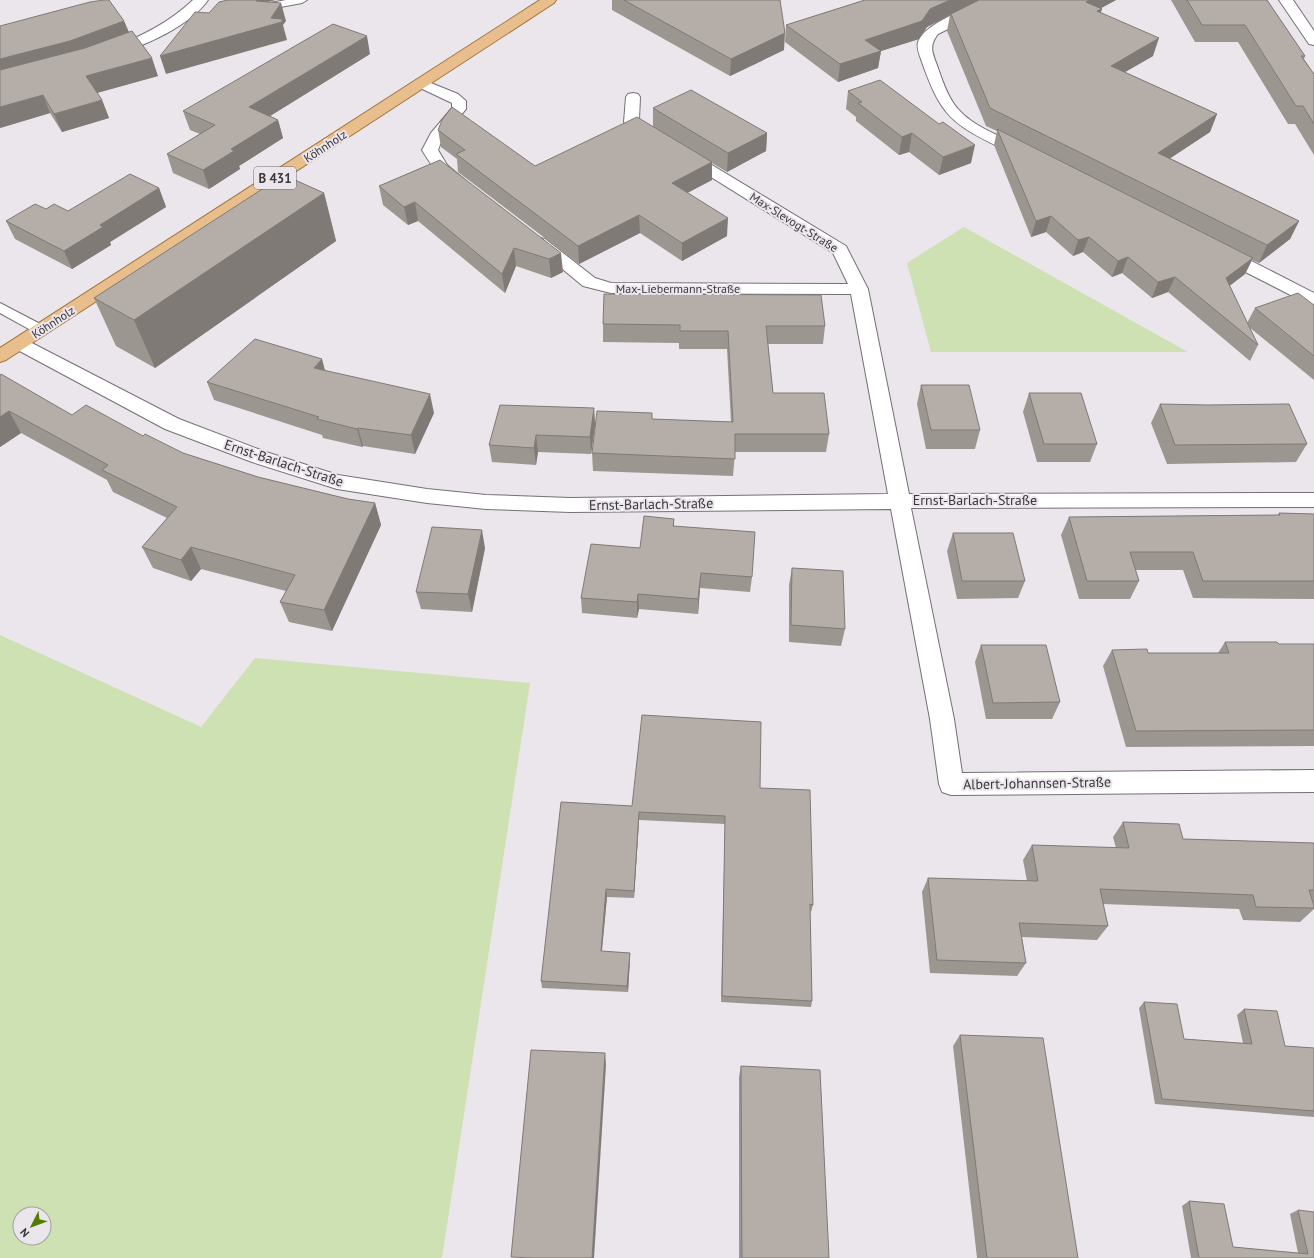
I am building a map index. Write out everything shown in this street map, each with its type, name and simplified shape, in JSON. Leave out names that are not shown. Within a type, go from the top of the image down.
[{"type":"main road","name":"Köhnholz","points":[[0,356],[549,0]]},
{"type":"street","points":[[101,56],[136,44],[192,16],[201,0]]},
{"type":"street","points":[[995,0],[933,31],[925,42],[925,51],[948,105],[956,114],[968,124],[1037,160]]},
{"type":"street","points":[[1286,0],[1314,41]]},
{"type":"street","points":[[421,83],[459,101],[459,109],[436,136],[430,150],[441,168],[472,191]]},
{"type":"street","name":"Max-Slevogt-Straße","points":[[633,97],[631,122],[840,250],[859,289],[899,501]]},
{"type":"street","name":"Max-Liebermann-Straße","points":[[527,234],[589,282],[611,288],[859,289]]},
{"type":"street","points":[[1206,245],[1314,300]]},
{"type":"street","name":"Ernst-Barlach-Straße","points":[[20,344],[172,424],[259,457],[337,482],[427,496],[486,502],[570,505],[899,501],[1314,500]]},
{"type":"street","name":"Albert-Johannsen-Straße","points":[[899,501],[942,719],[951,784],[1314,781]]},
{"type":"lane","points":[[250,10],[302,0]]},
{"type":"lane","points":[[0,307],[41,330]]},
{"type":"green space","points":[[964,227],[1188,352],[931,352],[907,263]]},
{"type":"green space","points":[[0,635],[201,727],[255,658],[530,683],[442,1258],[0,1258]]},
{"type":"building","points":[[109,0],[124,21],[70,41],[0,59],[0,26],[90,2]]},
{"type":"building","points":[[228,0],[257,0],[256,1],[281,3],[271,18],[282,19],[282,22],[160,56],[195,12],[209,13],[219,2]]},
{"type":"building","points":[[624,0],[780,0],[785,33],[731,59]]},
{"type":"building","points":[[865,0],[950,0],[930,9],[922,21],[865,40],[881,51],[840,64],[786,25]]},
{"type":"building","points":[[979,0],[1089,0],[1086,2],[1102,9],[1097,11],[1159,38],[1111,66],[1217,114],[1158,153],[1299,221],[1267,245],[990,108],[951,14]]},
{"type":"building","points":[[1187,0],[1267,0],[1305,56],[1301,56],[1314,74],[1314,124],[1303,106],[1296,106],[1245,25],[1202,25]]},
{"type":"building","points":[[333,24],[367,36],[249,107],[278,120],[231,149],[234,151],[203,170],[167,154],[215,125],[183,111]]},
{"type":"building","points":[[132,31],[152,58],[86,76],[102,100],[54,114],[43,95],[0,107],[0,70],[85,48]]},
{"type":"building","points":[[880,80],[939,124],[943,122],[975,145],[943,157],[912,133],[902,137],[858,103],[862,102],[848,91]]},
{"type":"building","points":[[691,90],[767,133],[728,153],[653,108]]},
{"type":"building","points":[[452,107],[535,166],[637,117],[712,162],[672,183],[728,218],[682,243],[639,215],[578,246],[456,154],[465,150],[438,130],[442,120]]},
{"type":"building","points":[[997,129],[1253,258],[1226,278],[1258,345],[1175,277],[1158,282],[1128,257],[1118,261],[1089,237],[1078,240],[1051,216],[1036,221]]},
{"type":"building","points":[[440,160],[561,253],[549,259],[514,248],[502,274],[415,202],[404,207],[379,186]]},
{"type":"building","points":[[130,174],[159,188],[100,225],[103,227],[64,251],[6,221],[35,204],[46,209],[54,204],[68,211]]},
{"type":"building","points":[[284,175],[324,193],[134,320],[94,298]]},
{"type":"building","points":[[1298,293],[1314,305],[1314,356],[1255,308]]},
{"type":"building","points":[[604,294],[821,295],[825,326],[766,326],[773,393],[824,393],[829,434],[735,434],[735,459],[592,453],[597,411],[652,413],[652,419],[733,422],[728,331],[680,331],[680,325],[603,324]]},
{"type":"building","points":[[255,339],[322,359],[314,368],[430,394],[411,435],[357,429],[317,419],[319,417],[207,382]]},
{"type":"building","points":[[1,374],[72,415],[86,405],[143,436],[145,434],[183,453],[258,477],[348,499],[375,503],[324,610],[280,602],[295,575],[191,547],[181,560],[142,547],[177,507],[102,470],[108,465],[9,411],[0,417]]},
{"type":"building","points":[[921,385],[969,385],[980,430],[931,430]]},
{"type":"building","points":[[1029,393],[1081,393],[1097,444],[1044,444]]},
{"type":"building","points":[[1160,404],[1289,404],[1307,444],[1175,445]]},
{"type":"building","points":[[500,405],[594,408],[590,437],[536,435],[534,448],[489,445]]},
{"type":"building","points":[[1279,513],[1314,514],[1314,581],[1203,581],[1193,552],[1130,552],[1139,581],[1087,581],[1069,517],[1280,515]]},
{"type":"building","points":[[644,516],[674,519],[673,526],[755,532],[752,577],[701,573],[698,599],[638,594],[637,602],[581,598],[591,544],[640,548]]},
{"type":"building","points":[[432,527],[482,530],[468,594],[416,592]]},
{"type":"building","points":[[953,533],[1013,533],[1025,581],[962,581]]},
{"type":"building","points":[[792,568],[843,571],[845,629],[791,625]]},
{"type":"building","points":[[1225,642],[1314,644],[1314,730],[1136,731],[1112,650],[1147,649],[1148,653],[1229,653]]},
{"type":"building","points":[[981,645],[1046,645],[1060,702],[993,703]]},
{"type":"building","points":[[642,715],[761,722],[760,788],[810,790],[813,905],[810,904],[812,1001],[722,996],[725,816],[639,812],[634,891],[606,889],[601,951],[630,953],[627,986],[541,981],[561,802],[632,806]]},
{"type":"building","points":[[1123,822],[1179,824],[1183,839],[1314,843],[1314,890],[1309,890],[1314,908],[1256,907],[1253,895],[1100,889],[1108,926],[1019,923],[1026,963],[937,960],[928,878],[1038,881],[1032,845],[1129,848]]},
{"type":"building","points":[[1144,1002],[1177,1004],[1184,1039],[1252,1044],[1244,1009],[1277,1011],[1285,1046],[1314,1048],[1314,1111],[1162,1099]]},
{"type":"building","points":[[960,1035],[1043,1038],[1078,1258],[987,1258]]},
{"type":"building","points":[[531,1050],[605,1053],[592,1258],[511,1257]]},
{"type":"building","points":[[741,1066],[820,1070],[829,1258],[742,1258]]},
{"type":"building","points":[[1189,1201],[1224,1204],[1233,1247],[1308,1254],[1298,1210],[1314,1212],[1314,1258],[1199,1258]]}]
